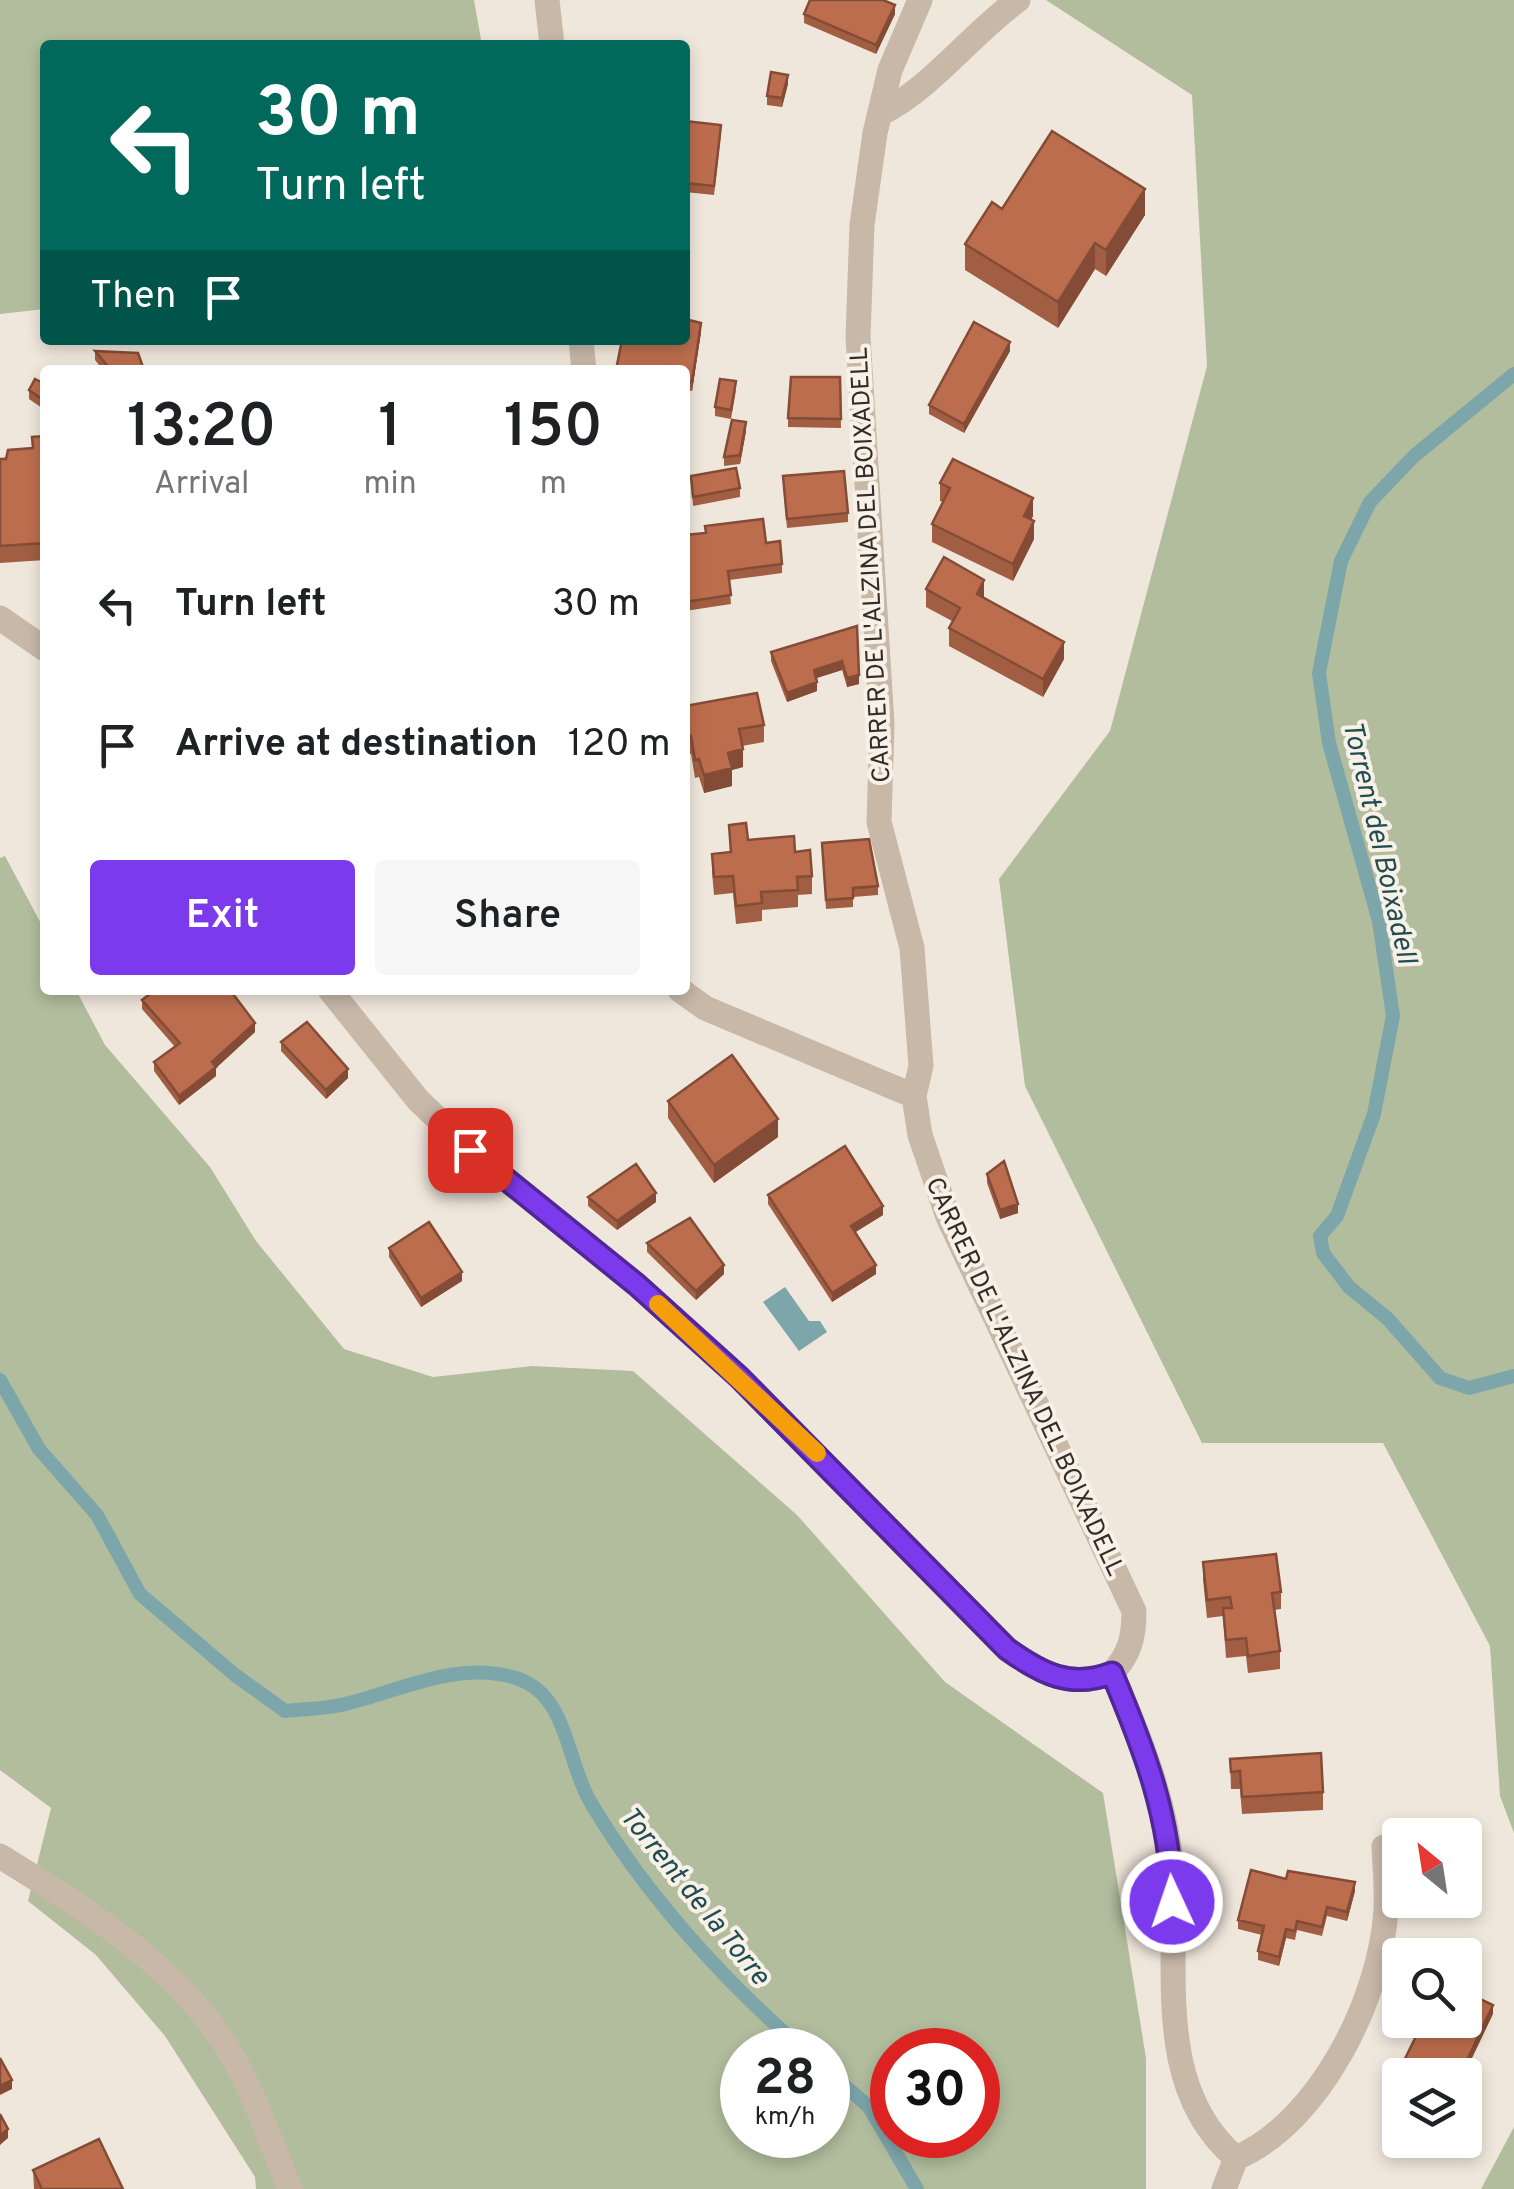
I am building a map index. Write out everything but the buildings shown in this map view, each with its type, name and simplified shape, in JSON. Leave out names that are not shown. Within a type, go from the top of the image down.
[{"type":"street","points":[[548,0],[552,40]]},
{"type":"street","name":"CARRER DE L'ALZINA DEL BOIXADELL","points":[[920,0],[890,70],[862,225],[858,337],[882,724],[880,822],[914,962],[921,1066],[914,1096],[931,1175],[1134,1611],[1134,1636],[1126,1659],[1112,1673]]},
{"type":"street","points":[[880,114],[910,98],[981,28],[1018,0]]},
{"type":"street","points":[[0,618],[40,646]]},
{"type":"street","points":[[334,995],[418,1100],[470,1150],[637,1285],[739,1377],[1007,1649],[1034,1669],[1062,1680],[1087,1683],[1112,1673],[1158,1788],[1172,1870],[1172,1998],[1179,2054],[1206,2130],[1236,2158]]},
{"type":"street","points":[[687,995],[705,1008],[914,1096]]},
{"type":"street","points":[[0,1856],[86,1910],[172,1978],[238,2066],[290,2189]]},
{"type":"street","points":[[1224,2189],[1236,2158],[1260,2148],[1288,2122],[1324,2080],[1348,2040],[1377,1965],[1385,1918]]},
{"type":"green space","points":[[0,0],[474,0],[481,40],[40,40],[40,310],[0,314]]},
{"type":"green space","points":[[1046,0],[1514,0],[1514,1833],[1500,1796],[1490,1646],[1383,1443],[1202,1443],[1025,1086],[999,879],[1110,731],[1207,366],[1192,95]]},
{"type":"green space","points":[[5,856],[40,922],[40,995],[79,995],[105,1045],[210,1167],[256,1241],[344,1349],[433,1377],[532,1366],[633,1371],[798,1516],[945,1682],[1103,1793],[1146,2058],[1146,2189],[256,2189],[255,2177],[165,2036],[96,1955],[28,1901],[51,1808],[0,1770],[0,858]]},
{"type":"green space","points":[[1514,2127],[1514,2189],[1481,2189]]},
{"type":"water","points":[[785,1287],[809,1321],[820,1321],[827,1332],[799,1351],[763,1302]]},
{"type":"waterway","name":"Torrent del Boixadell","points":[[1514,374],[1414,456],[1370,502],[1341,561],[1319,673],[1329,743],[1379,921],[1393,1016],[1374,1114],[1337,1216],[1320,1236],[1323,1253],[1349,1287],[1388,1319],[1440,1378],[1469,1388],[1514,1376]]},
{"type":"waterway","name":"Torrent de la Torre","points":[[0,1380],[39,1449],[97,1515],[140,1594],[235,1675],[285,1711],[338,1706],[450,1675],[494,1673],[533,1687],[556,1714],[583,1787],[612,1837],[688,1935],[780,2028]]},
{"type":"waterway","name":"Torrent de la Torre","points":[[850,2090],[869,2107],[917,2189]]},
{"type":"slow traffic","points":[[658,1304],[817,1453]]},
{"type":"route","points":[[470,1150],[637,1285],[739,1377],[1007,1649],[1034,1669],[1062,1680],[1087,1683],[1112,1673],[1158,1788],[1172,1870],[1172,1902]]}]
